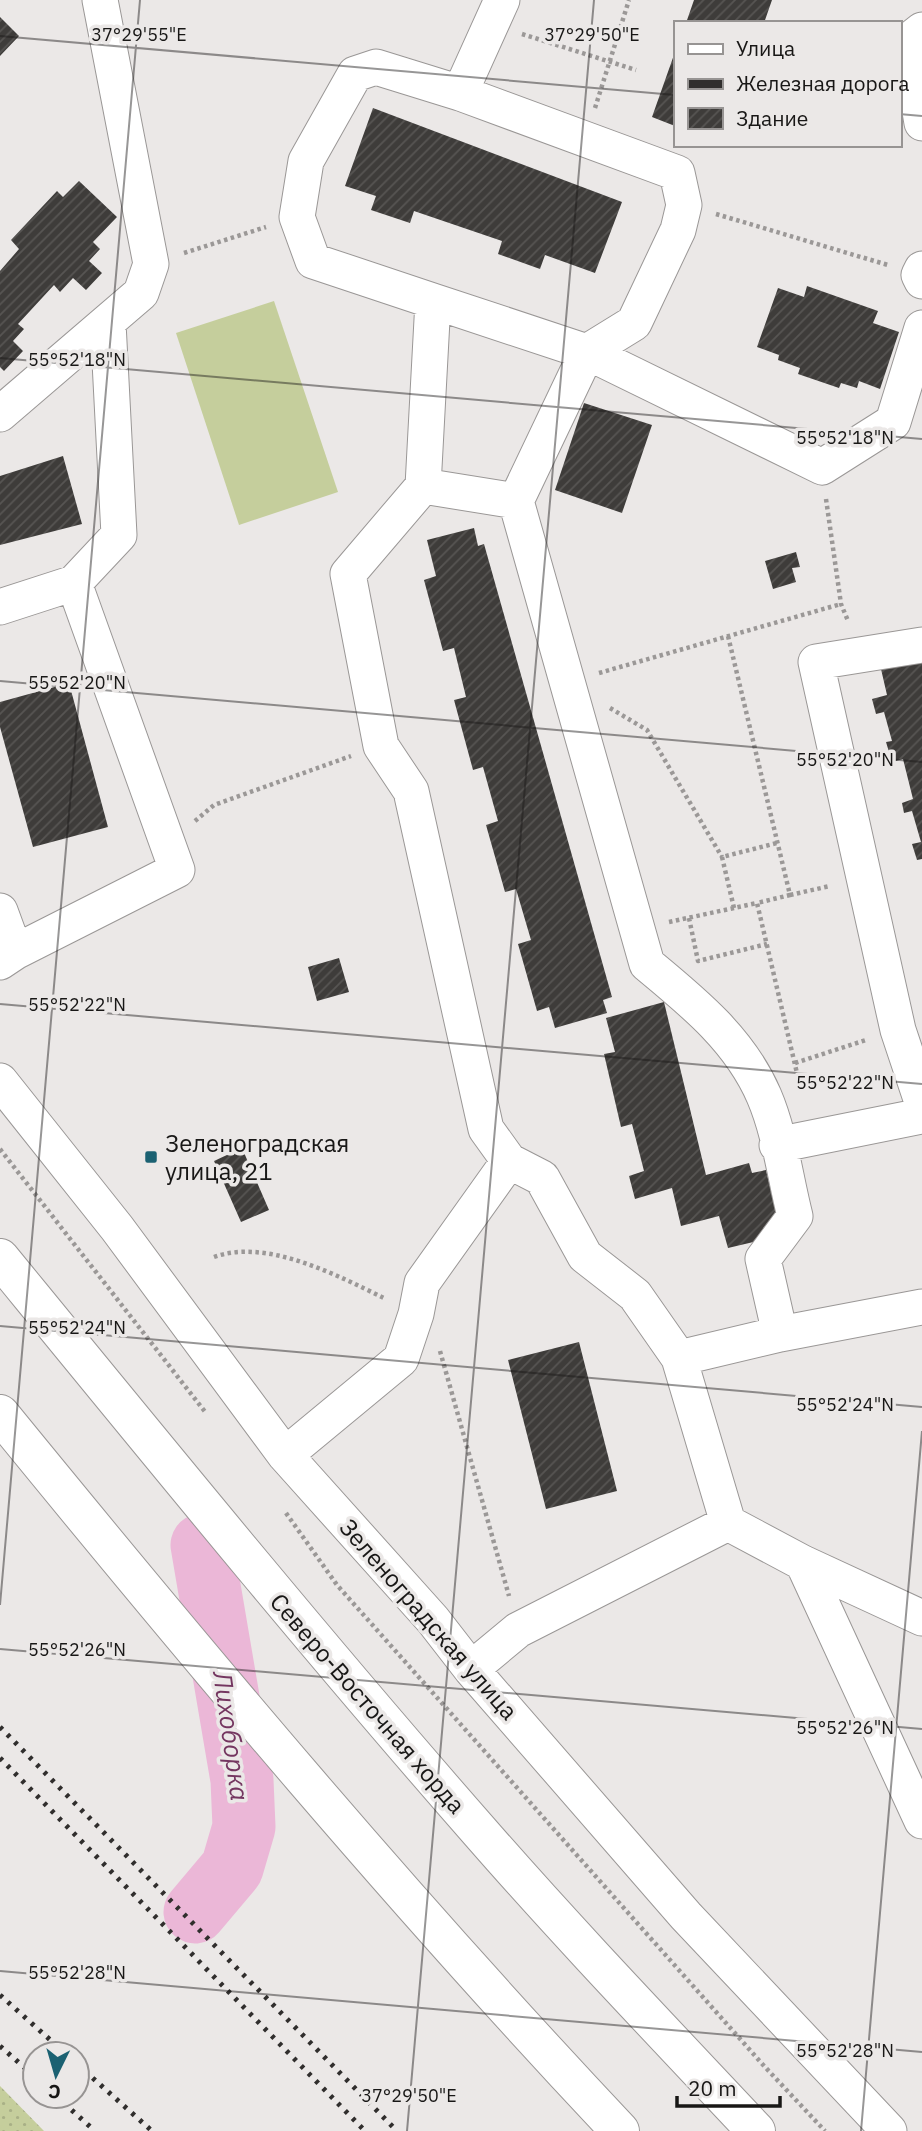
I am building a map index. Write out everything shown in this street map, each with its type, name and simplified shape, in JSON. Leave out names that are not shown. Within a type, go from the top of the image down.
[{"type":"main road","name":"Северо-Восточная хорда","points":[[0,1258],[258,1574],[482,1834],[756,2131]]},
{"type":"main road","points":[[0,1414],[182,1637],[408,1899],[620,2131]]},
{"type":"street","points":[[0,414],[141,293],[151,264],[100,0]]},
{"type":"street","points":[[460,93],[497,12]]},
{"type":"street","points":[[922,30],[908,41],[922,123]]},
{"type":"street","points":[[780,1334],[763,1259],[795,1216],[765,1098],[747,1061],[700,1007],[647,964],[516,501],[587,352],[634,323],[678,230],[684,205],[677,173],[460,93],[376,67],[355,74],[306,161],[297,217],[313,261],[587,352],[822,467],[893,422],[922,328]]},
{"type":"street","points":[[433,301],[423,486],[348,574],[381,746],[411,791],[486,1129],[509,1161],[542,1178],[585,1256],[635,1295],[679,1358],[728,1523],[803,1563],[922,1618]]},
{"type":"street","points":[[0,607],[74,583],[120,534],[108,323]]},
{"type":"street","points":[[423,486],[516,501]]},
{"type":"street","points":[[0,911],[8,957],[177,870],[74,583]]},
{"type":"street","points":[[922,645],[816,662],[898,1030],[922,1102]]},
{"type":"street","name":"Зеленоградская улица","points":[[0,1082],[117,1228],[245,1405],[285,1455],[433,1620],[471,1668],[686,1916],[889,2131]]},
{"type":"street","points":[[777,1145],[922,1116]]},
{"type":"street","points":[[285,1455],[401,1359],[416,1314],[422,1283],[509,1161]]},
{"type":"street","points":[[679,1358],[780,1334],[922,1307]]},
{"type":"street","points":[[471,1668],[518,1630],[728,1523]]},
{"type":"street","points":[[803,1563],[922,1821]]},
{"type":"path","points":[[583,138],[612,62],[629,0]]},
{"type":"path","points":[[497,12],[636,71]]},
{"type":"path","points":[[684,205],[921,275]]},
{"type":"path","points":[[151,264],[297,217]]},
{"type":"path","points":[[822,467],[841,604],[861,653]]},
{"type":"path","points":[[568,682],[841,604]]},
{"type":"path","points":[[637,929],[790,895],[727,636]]},
{"type":"path","points":[[568,682],[647,730],[722,857],[734,908]]},
{"type":"path","points":[[168,845],[214,805],[381,746]]},
{"type":"path","points":[[722,857],[777,843]]},
{"type":"path","points":[[757,903],[813,1138]]},
{"type":"path","points":[[689,918],[698,961],[766,944]]},
{"type":"path","points":[[753,1074],[898,1030]]},
{"type":"path","points":[[0,1149],[208,1415]]},
{"type":"path","points":[[214,1257],[232,1250],[309,1262],[416,1314]]},
{"type":"path","points":[[440,1350],[518,1630]]},
{"type":"path","points":[[282,1507],[337,1585],[756,2057],[825,2131]]},
{"type":"green space","points":[[274,301],[338,492],[239,525],[176,333]]},
{"type":"green space","points":[[0,2086],[44,2131],[0,2131]]},
{"type":"building","points":[[694,0],[772,0],[765,21],[687,21]]},
{"type":"building","points":[[0,17],[19,36],[0,56]]},
{"type":"building","points":[[674,55],[674,126],[652,117]]},
{"type":"building","points":[[373,108],[622,202],[595,273],[545,255],[540,269],[498,254],[502,241],[414,211],[410,223],[371,210],[376,196],[345,186]]},
{"type":"building","points":[[79,181],[117,217],[93,242],[100,249],[89,261],[102,273],[86,290],[73,278],[60,292],[54,285],[18,324],[24,329],[13,341],[23,351],[4,371],[0,367],[0,271],[19,249],[11,240],[57,191],[63,197]]},
{"type":"building","points":[[807,286],[878,311],[873,323],[899,332],[880,389],[859,381],[857,388],[841,383],[839,388],[798,374],[800,368],[778,360],[779,355],[757,347],[778,288],[804,297]]},
{"type":"building","points":[[584,403],[652,425],[622,513],[555,490]]},
{"type":"building","points":[[63,456],[82,524],[0,545],[0,476]]},
{"type":"building","points":[[474,528],[478,546],[484,544],[612,997],[603,1000],[607,1013],[555,1028],[549,1007],[537,1011],[518,944],[531,940],[516,889],[505,892],[486,825],[498,821],[483,767],[473,770],[454,700],[466,697],[454,648],[443,651],[424,580],[436,576],[427,540]]},
{"type":"building","points":[[796,552],[800,567],[792,568],[796,582],[773,589],[765,561]]},
{"type":"building","points":[[922,657],[922,859],[917,860],[912,844],[921,842],[912,811],[904,813],[902,803],[913,799],[903,759],[892,762],[886,742],[892,741],[884,712],[876,714],[872,699],[887,695],[881,669]]},
{"type":"building","points":[[69,683],[108,827],[33,847],[0,727],[0,702]]},
{"type":"building","points":[[339,958],[349,992],[317,1001],[308,967]]},
{"type":"building","points":[[664,1002],[706,1175],[749,1163],[752,1173],[766,1170],[779,1225],[764,1228],[766,1239],[728,1248],[719,1216],[681,1226],[672,1188],[635,1199],[629,1176],[644,1171],[632,1124],[621,1127],[604,1054],[615,1052],[606,1018]]},
{"type":"building","points":[[242,1148],[269,1210],[241,1222],[214,1161]]},
{"type":"building","points":[[579,1342],[617,1491],[546,1509],[508,1360]]},
{"type":"waterway","name":"Лихоборка","points":[[195,1912],[232,1868],[244,1827],[242,1780],[202,1545]]},
{"type":"railway","points":[[0,1727],[397,2131]]},
{"type":"railway","points":[[0,1758],[365,2131]]},
{"type":"railway","points":[[0,1995],[50,2040]]},
{"type":"railway","points":[[0,2046],[21,2065]]},
{"type":"railway","points":[[91,2077],[152,2131]]},
{"type":"railway","points":[[72,2110],[95,2131]]},
{"type":"place","name":"Зеленоградская улица, 21","points":[[151,1157]]}]
